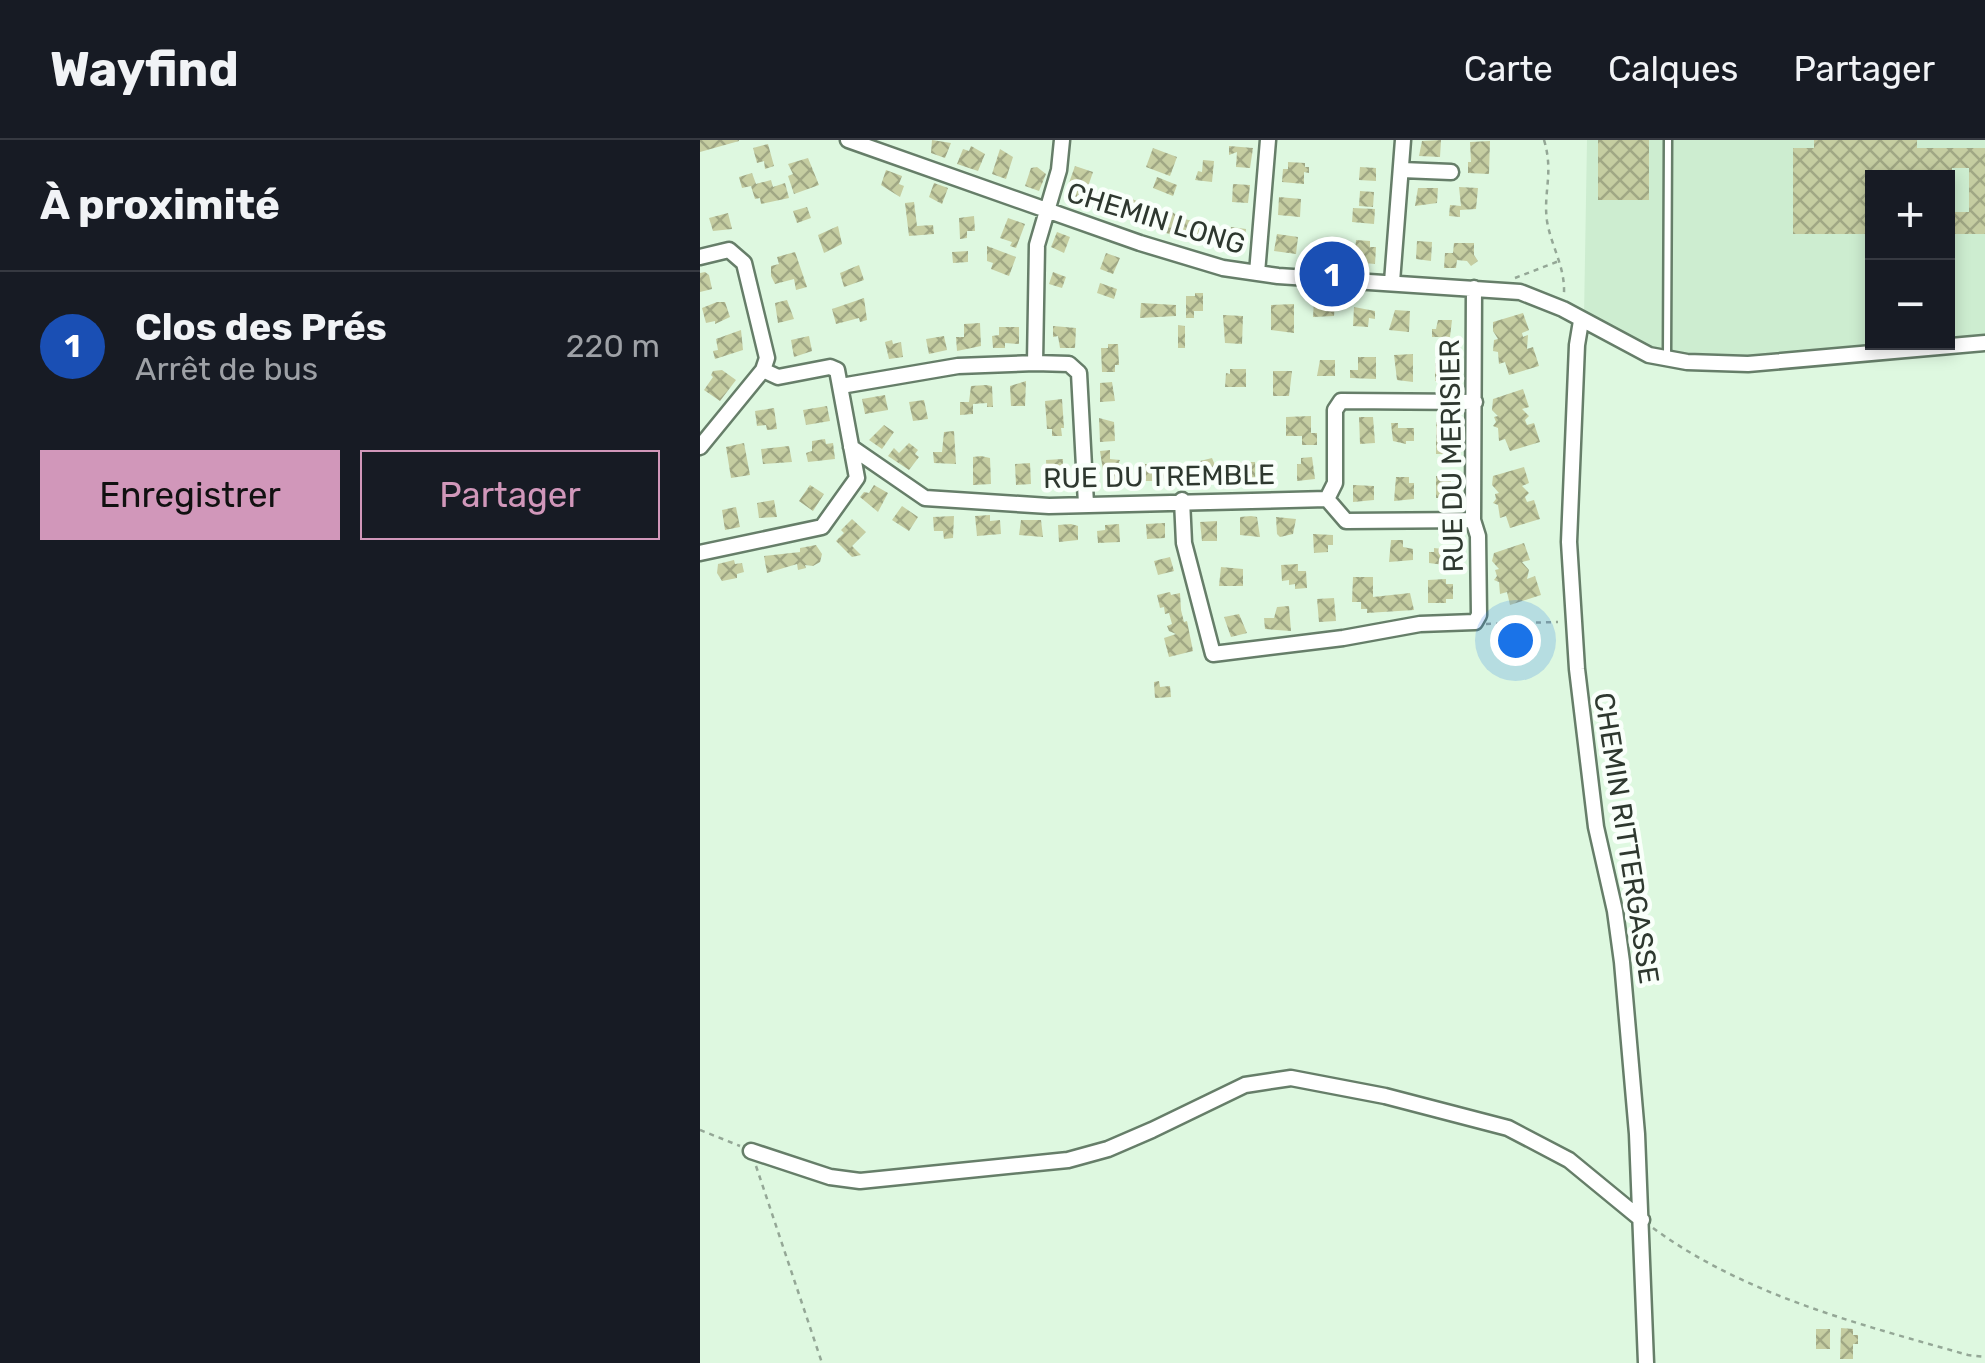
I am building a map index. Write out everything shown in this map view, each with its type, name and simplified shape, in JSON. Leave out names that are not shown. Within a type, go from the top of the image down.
[{"type":"street","name":"CHEMIN LONG","points":[[848,140],[1140,243],[1223,268],[1520,292],[1563,309],[1649,355],[1708,364],[1748,364],[1985,342]]},
{"type":"street","points":[[1035,363],[1037,245],[1059,170],[1062,140]]},
{"type":"street","points":[[1256,273],[1268,140]]},
{"type":"street","points":[[1392,282],[1403,140]]},
{"type":"street","points":[[1402,170],[1451,172]]},
{"type":"street","points":[[700,257],[729,250],[744,263],[767,358],[763,370],[700,447]]},
{"type":"street","name":"RUE DU MERISIER","points":[[1474,288],[1474,520],[1478,536],[1479,615],[1475,622]]},
{"type":"street","name":"CHEMIN RITTERGASSE","points":[[1582,321],[1577,345],[1569,542],[1587,768],[1616,911],[1622,962],[1642,1220],[1646,1363]]},
{"type":"street","points":[[841,386],[958,366],[1069,364],[1079,373],[1086,504]]},
{"type":"street","points":[[700,553],[822,527],[857,478],[837,370],[830,366],[778,377],[763,370]]},
{"type":"street","points":[[1327,499],[1334,484],[1335,410],[1341,401],[1475,402]]},
{"type":"street","name":"RUE DU TREMBLE","points":[[851,448],[925,498],[1049,506],[1327,499],[1346,521],[1474,520]]},
{"type":"street","points":[[1182,500],[1184,543],[1213,654],[1420,624],[1475,622]]},
{"type":"street","points":[[751,1151],[830,1177],[860,1181],[1048,1162],[1118,1144],[1244,1085],[1291,1078],[1385,1096],[1508,1128],[1568,1160],[1642,1220]]},
{"type":"lane","points":[[1667,358],[1668,140]]},
{"type":"path","points":[[1544,140],[1550,173],[1546,219],[1564,282],[1563,309]]},
{"type":"path","points":[[1512,279],[1560,261]]},
{"type":"path","points":[[1475,622],[1490,626],[1575,621]]},
{"type":"path","points":[[700,1130],[751,1151],[822,1363]]},
{"type":"path","points":[[1642,1220],[1712,1264],[1780,1297],[1985,1357]]},
{"type":"shaded area","points":[[1587,140],[1985,140],[1985,349],[1723,372],[1673,366],[1584,317]]},
{"type":"building","points":[[700,140],[739,140],[739,141],[700,152]]},
{"type":"building","points":[[932,140],[951,143],[945,158],[931,153]]},
{"type":"building","points":[[1441,140],[1440,157],[1419,156],[1422,141]]},
{"type":"building","points":[[1598,140],[1649,140],[1649,200],[1598,200]]},
{"type":"building","points":[[1814,140],[1917,140],[1917,148],[1985,148],[1985,234],[1955,234],[1955,212],[1969,212],[1969,168],[1952,168],[1865,170],[1865,234],[1793,234],[1793,148],[1814,148]]},
{"type":"building","points":[[1490,141],[1489,174],[1468,173],[1470,142]]},
{"type":"building","points":[[768,144],[774,166],[765,169],[764,161],[757,163],[753,148]]},
{"type":"building","points":[[971,146],[985,154],[978,171],[957,164],[963,149],[969,151]]},
{"type":"building","points":[[1229,146],[1253,148],[1250,168],[1236,167],[1237,152],[1229,155]]},
{"type":"building","points":[[1153,148],[1177,157],[1170,176],[1146,167]]},
{"type":"building","points":[[1000,149],[1013,157],[1006,179],[992,174]]},
{"type":"building","points":[[808,158],[819,185],[794,194],[788,164]]},
{"type":"building","points":[[1203,160],[1214,161],[1212,182],[1195,180],[1198,171],[1202,172]]},
{"type":"building","points":[[1288,162],[1309,167],[1309,173],[1304,172],[1304,184],[1282,182]]},
{"type":"building","points":[[1075,166],[1093,172],[1082,204],[1064,197]]},
{"type":"building","points":[[1037,167],[1046,174],[1039,191],[1025,186],[1031,168]]},
{"type":"building","points":[[1360,167],[1376,168],[1376,181],[1359,180]]},
{"type":"building","points":[[886,170],[902,176],[900,197],[881,185]]},
{"type":"building","points":[[752,173],[756,184],[771,180],[773,187],[785,183],[789,198],[761,204],[751,186],[742,188],[739,177]]},
{"type":"building","points":[[1157,177],[1177,185],[1173,196],[1153,188]]},
{"type":"building","points":[[934,183],[948,188],[942,204],[929,197]]},
{"type":"building","points":[[1233,184],[1250,185],[1248,203],[1232,202]]},
{"type":"building","points":[[1459,187],[1478,188],[1476,209],[1460,210],[1460,217],[1449,216],[1450,205],[1461,206]]},
{"type":"building","points":[[1418,188],[1438,188],[1437,203],[1415,206]]},
{"type":"building","points":[[1103,189],[1118,194],[1112,214],[1096,209]]},
{"type":"building","points":[[1360,191],[1374,192],[1373,207],[1359,206]]},
{"type":"building","points":[[1279,197],[1301,199],[1300,217],[1278,215]]},
{"type":"building","points":[[1132,199],[1147,205],[1140,224],[1125,218]]},
{"type":"building","points":[[914,202],[917,226],[933,225],[934,234],[909,236],[905,203]]},
{"type":"building","points":[[807,207],[811,218],[797,223],[793,211]]},
{"type":"building","points":[[1167,208],[1179,217],[1172,235],[1155,229]]},
{"type":"building","points":[[1353,208],[1375,209],[1374,224],[1352,222]]},
{"type":"building","points":[[728,213],[732,229],[713,231],[709,218]]},
{"type":"building","points":[[974,216],[975,231],[967,231],[967,238],[960,239],[959,218]]},
{"type":"building","points":[[1008,218],[1025,224],[1016,248],[1000,238]]},
{"type":"building","points":[[1200,218],[1209,225],[1205,241],[1180,233],[1184,219],[1198,222]]},
{"type":"building","points":[[838,226],[842,244],[824,253],[818,235]]},
{"type":"building","points":[[1231,227],[1246,229],[1244,248],[1229,246]]},
{"type":"building","points":[[1057,232],[1070,237],[1064,253],[1051,247]]},
{"type":"building","points":[[1277,234],[1298,237],[1296,254],[1274,251]]},
{"type":"building","points":[[1356,240],[1370,241],[1370,247],[1376,247],[1375,264],[1354,262]]},
{"type":"building","points":[[1417,241],[1432,242],[1431,261],[1416,259]]},
{"type":"building","points":[[1454,243],[1474,243],[1478,261],[1471,266],[1467,261],[1457,260],[1456,268],[1444,268],[1445,253],[1453,253]]},
{"type":"building","points":[[987,246],[1016,257],[1009,276],[991,269]]},
{"type":"building","points":[[968,251],[968,262],[953,263],[952,252]]},
{"type":"building","points":[[795,252],[807,287],[796,290],[794,279],[775,284],[771,276],[771,266],[779,264],[777,257]]},
{"type":"building","points":[[1106,253],[1120,258],[1113,274],[1100,269]]},
{"type":"building","points":[[859,265],[864,280],[844,287],[840,273]]},
{"type":"building","points":[[705,272],[712,289],[700,292],[700,273]]},
{"type":"building","points":[[1053,272],[1066,277],[1062,288],[1049,284]]},
{"type":"building","points":[[1100,283],[1117,289],[1114,299],[1097,293]]},
{"type":"building","points":[[1203,293],[1203,311],[1194,311],[1194,318],[1186,318],[1186,296]]},
{"type":"building","points":[[864,298],[867,320],[860,322],[859,318],[836,324],[832,309]]},
{"type":"building","points":[[787,300],[794,319],[778,323],[775,303]]},
{"type":"building","points":[[725,302],[730,317],[715,324],[706,323],[702,308]]},
{"type":"building","points":[[1314,302],[1335,303],[1334,316],[1313,317]]},
{"type":"building","points":[[1141,303],[1176,305],[1176,316],[1140,318]]},
{"type":"building","points":[[1294,304],[1294,333],[1271,330],[1271,305]]},
{"type":"building","points":[[1354,307],[1375,311],[1375,319],[1369,318],[1368,327],[1353,326]]},
{"type":"building","points":[[1395,310],[1410,311],[1409,332],[1389,330]]},
{"type":"building","points":[[1523,313],[1529,330],[1522,333],[1523,337],[1528,335],[1527,349],[1533,347],[1539,366],[1509,375],[1505,362],[1499,364],[1498,352],[1493,351],[1494,340],[1498,339],[1493,322]]},
{"type":"building","points":[[1223,315],[1243,316],[1242,344],[1225,343]]},
{"type":"building","points":[[1438,320],[1452,320],[1450,337],[1432,337]]},
{"type":"building","points":[[980,323],[981,346],[957,351],[956,337],[964,337],[964,324]]},
{"type":"building","points":[[1178,325],[1185,326],[1185,348],[1178,348]]},
{"type":"building","points":[[1053,326],[1076,328],[1075,348],[1060,348],[1058,336],[1053,337]]},
{"type":"building","points":[[999,327],[1019,327],[1019,344],[1005,343],[1005,348],[993,348],[992,336],[999,335]]},
{"type":"building","points":[[741,330],[743,350],[715,359],[716,339]]},
{"type":"building","points":[[809,336],[812,351],[794,357],[791,340]]},
{"type":"building","points":[[944,336],[947,350],[929,354],[926,339]]},
{"type":"building","points":[[892,340],[893,344],[901,342],[903,357],[889,359],[885,342]]},
{"type":"building","points":[[1108,344],[1118,344],[1119,365],[1115,365],[1115,372],[1102,372],[1101,348],[1108,348]]},
{"type":"building","points":[[1413,354],[1413,382],[1397,380],[1394,355]]},
{"type":"building","points":[[1358,357],[1376,357],[1376,379],[1350,378],[1350,370],[1358,370]]},
{"type":"building","points":[[1320,360],[1335,360],[1335,376],[1317,376]]},
{"type":"building","points":[[1435,363],[1450,363],[1451,381],[1435,381]]},
{"type":"building","points":[[1230,369],[1246,369],[1246,387],[1225,387]]},
{"type":"building","points":[[722,370],[736,380],[720,401],[704,390],[713,371]]},
{"type":"building","points":[[1273,371],[1292,371],[1289,396],[1273,396]]},
{"type":"building","points":[[1026,381],[1025,406],[1011,406],[1010,386]]},
{"type":"building","points":[[1112,382],[1115,401],[1100,402],[1100,383]]},
{"type":"building","points":[[971,386],[992,386],[993,407],[987,407],[987,403],[973,404],[973,414],[960,415],[960,402],[969,402]]},
{"type":"building","points":[[1523,389],[1529,407],[1522,409],[1529,416],[1525,420],[1527,425],[1534,423],[1540,442],[1510,451],[1505,439],[1499,441],[1498,428],[1493,426],[1494,417],[1498,416],[1492,410],[1493,399]]},
{"type":"building","points":[[885,395],[888,410],[865,414],[862,399]]},
{"type":"building","points":[[1062,399],[1062,436],[1052,436],[1052,429],[1047,429],[1045,401]]},
{"type":"building","points":[[924,400],[928,419],[913,421],[909,402]]},
{"type":"building","points":[[827,406],[830,421],[806,425],[803,410]]},
{"type":"building","points":[[774,408],[777,429],[757,426],[755,411]]},
{"type":"building","points":[[1311,416],[1311,433],[1317,433],[1317,445],[1302,445],[1302,436],[1286,436],[1286,417]]},
{"type":"building","points":[[1359,417],[1373,417],[1375,443],[1360,444]]},
{"type":"building","points":[[1099,418],[1114,422],[1115,441],[1100,442]]},
{"type":"building","points":[[1452,419],[1449,454],[1436,454],[1436,422]]},
{"type":"building","points":[[1391,423],[1398,423],[1398,428],[1414,428],[1414,441],[1393,441]]},
{"type":"building","points":[[884,425],[894,432],[882,449],[869,440]]},
{"type":"building","points":[[954,431],[956,464],[934,463],[933,452],[942,452],[944,432]]},
{"type":"building","points":[[825,439],[826,444],[833,443],[835,459],[808,462],[806,453],[812,451],[812,441]]},
{"type":"building","points":[[744,443],[750,475],[731,478],[726,447]]},
{"type":"building","points":[[909,443],[918,450],[915,454],[919,457],[909,470],[888,456],[894,448],[899,453]]},
{"type":"building","points":[[789,446],[792,462],[763,464],[761,449]]},
{"type":"building","points":[[1110,450],[1110,459],[1120,460],[1118,484],[1105,484],[1100,451]]},
{"type":"building","points":[[973,457],[990,458],[991,484],[973,485]]},
{"type":"building","points":[[1312,457],[1315,479],[1297,481],[1297,464],[1301,464],[1301,458]]},
{"type":"building","points":[[1212,458],[1216,480],[1198,479],[1200,461]]},
{"type":"building","points":[[1063,459],[1062,483],[1047,484],[1046,460]]},
{"type":"building","points":[[1236,462],[1255,462],[1255,479],[1236,477]]},
{"type":"building","points":[[1030,463],[1031,484],[1016,485],[1015,464]]},
{"type":"building","points":[[1145,464],[1166,464],[1166,481],[1145,481]]},
{"type":"building","points":[[1524,467],[1529,483],[1522,486],[1529,493],[1525,497],[1527,502],[1534,500],[1540,519],[1510,528],[1506,516],[1500,518],[1498,505],[1493,503],[1499,493],[1492,485],[1493,476]]},
{"type":"building","points":[[1436,476],[1451,476],[1451,498],[1436,498]]},
{"type":"building","points":[[1396,477],[1409,477],[1409,483],[1414,483],[1414,499],[1394,501]]},
{"type":"building","points":[[810,485],[824,494],[813,511],[799,501]]},
{"type":"building","points":[[874,485],[888,493],[878,512],[860,497]]},
{"type":"building","points":[[1353,485],[1374,486],[1374,500],[1353,502]]},
{"type":"building","points":[[774,500],[777,517],[759,518],[757,503]]},
{"type":"building","points":[[902,506],[918,517],[909,531],[892,520]]},
{"type":"building","points":[[736,507],[740,527],[725,530],[722,510]]},
{"type":"building","points":[[990,515],[990,521],[1000,520],[1001,534],[977,536],[975,516]]},
{"type":"building","points":[[954,516],[953,538],[944,539],[943,531],[934,531],[933,517]]},
{"type":"building","points":[[1240,517],[1257,517],[1260,537],[1240,535]]},
{"type":"building","points":[[1276,517],[1296,519],[1293,534],[1277,534]]},
{"type":"building","points":[[852,519],[866,532],[852,546],[861,555],[852,557],[836,541]]},
{"type":"building","points":[[1021,520],[1041,520],[1043,537],[1019,535]]},
{"type":"building","points":[[1217,521],[1217,541],[1202,541],[1200,522]]},
{"type":"building","points":[[1165,523],[1165,538],[1147,539],[1146,524]]},
{"type":"building","points":[[1119,524],[1120,542],[1098,543],[1097,531],[1105,530],[1105,525]]},
{"type":"building","points":[[1058,525],[1078,526],[1078,540],[1059,542]]},
{"type":"building","points":[[1313,534],[1333,535],[1328,552],[1314,553]]},
{"type":"building","points":[[1391,540],[1403,540],[1403,547],[1413,549],[1413,560],[1389,562]]},
{"type":"building","points":[[1524,543],[1530,560],[1522,562],[1529,570],[1527,579],[1535,576],[1541,595],[1510,605],[1507,592],[1500,594],[1499,582],[1494,580],[1495,570],[1499,569],[1492,561],[1494,553]]},
{"type":"building","points":[[816,545],[822,554],[820,562],[813,566],[805,565],[806,568],[798,570],[797,564],[767,573],[764,556],[800,552],[800,548]]},
{"type":"building","points":[[1434,548],[1452,550],[1452,566],[1429,563],[1429,552],[1434,552]]},
{"type":"building","points":[[1170,557],[1174,571],[1158,575],[1154,561]]},
{"type":"building","points":[[734,560],[735,564],[742,563],[744,572],[722,581],[717,573],[718,564]]},
{"type":"building","points":[[1298,564],[1298,571],[1306,571],[1307,588],[1295,589],[1289,580],[1282,581],[1281,565]]},
{"type":"building","points":[[1221,567],[1243,569],[1243,586],[1219,586]]},
{"type":"building","points":[[1353,577],[1373,577],[1373,597],[1410,593],[1414,610],[1367,613],[1367,609],[1361,609],[1361,602],[1352,602]]},
{"type":"building","points":[[1446,579],[1446,584],[1453,584],[1453,599],[1428,603],[1428,580]]},
{"type":"building","points":[[1180,593],[1193,651],[1169,657],[1164,638],[1176,634],[1169,631],[1169,613],[1160,608],[1157,595]]},
{"type":"building","points":[[1334,598],[1336,621],[1319,622],[1317,599]]},
{"type":"building","points":[[1289,606],[1291,631],[1265,629],[1264,618],[1274,618],[1277,607]]},
{"type":"building","points":[[1239,614],[1247,633],[1231,637],[1224,617]]},
{"type":"building","points":[[1159,681],[1160,687],[1170,686],[1171,697],[1155,698],[1154,682]]},
{"type":"building","points":[[1841,1328],[1853,1329],[1853,1335],[1858,1335],[1858,1344],[1853,1344],[1853,1359],[1840,1359]]},
{"type":"building","points":[[1816,1329],[1830,1329],[1830,1349],[1816,1349]]},
{"type":"place","name":"Clos des Prés","points":[[1332,274]]}]
